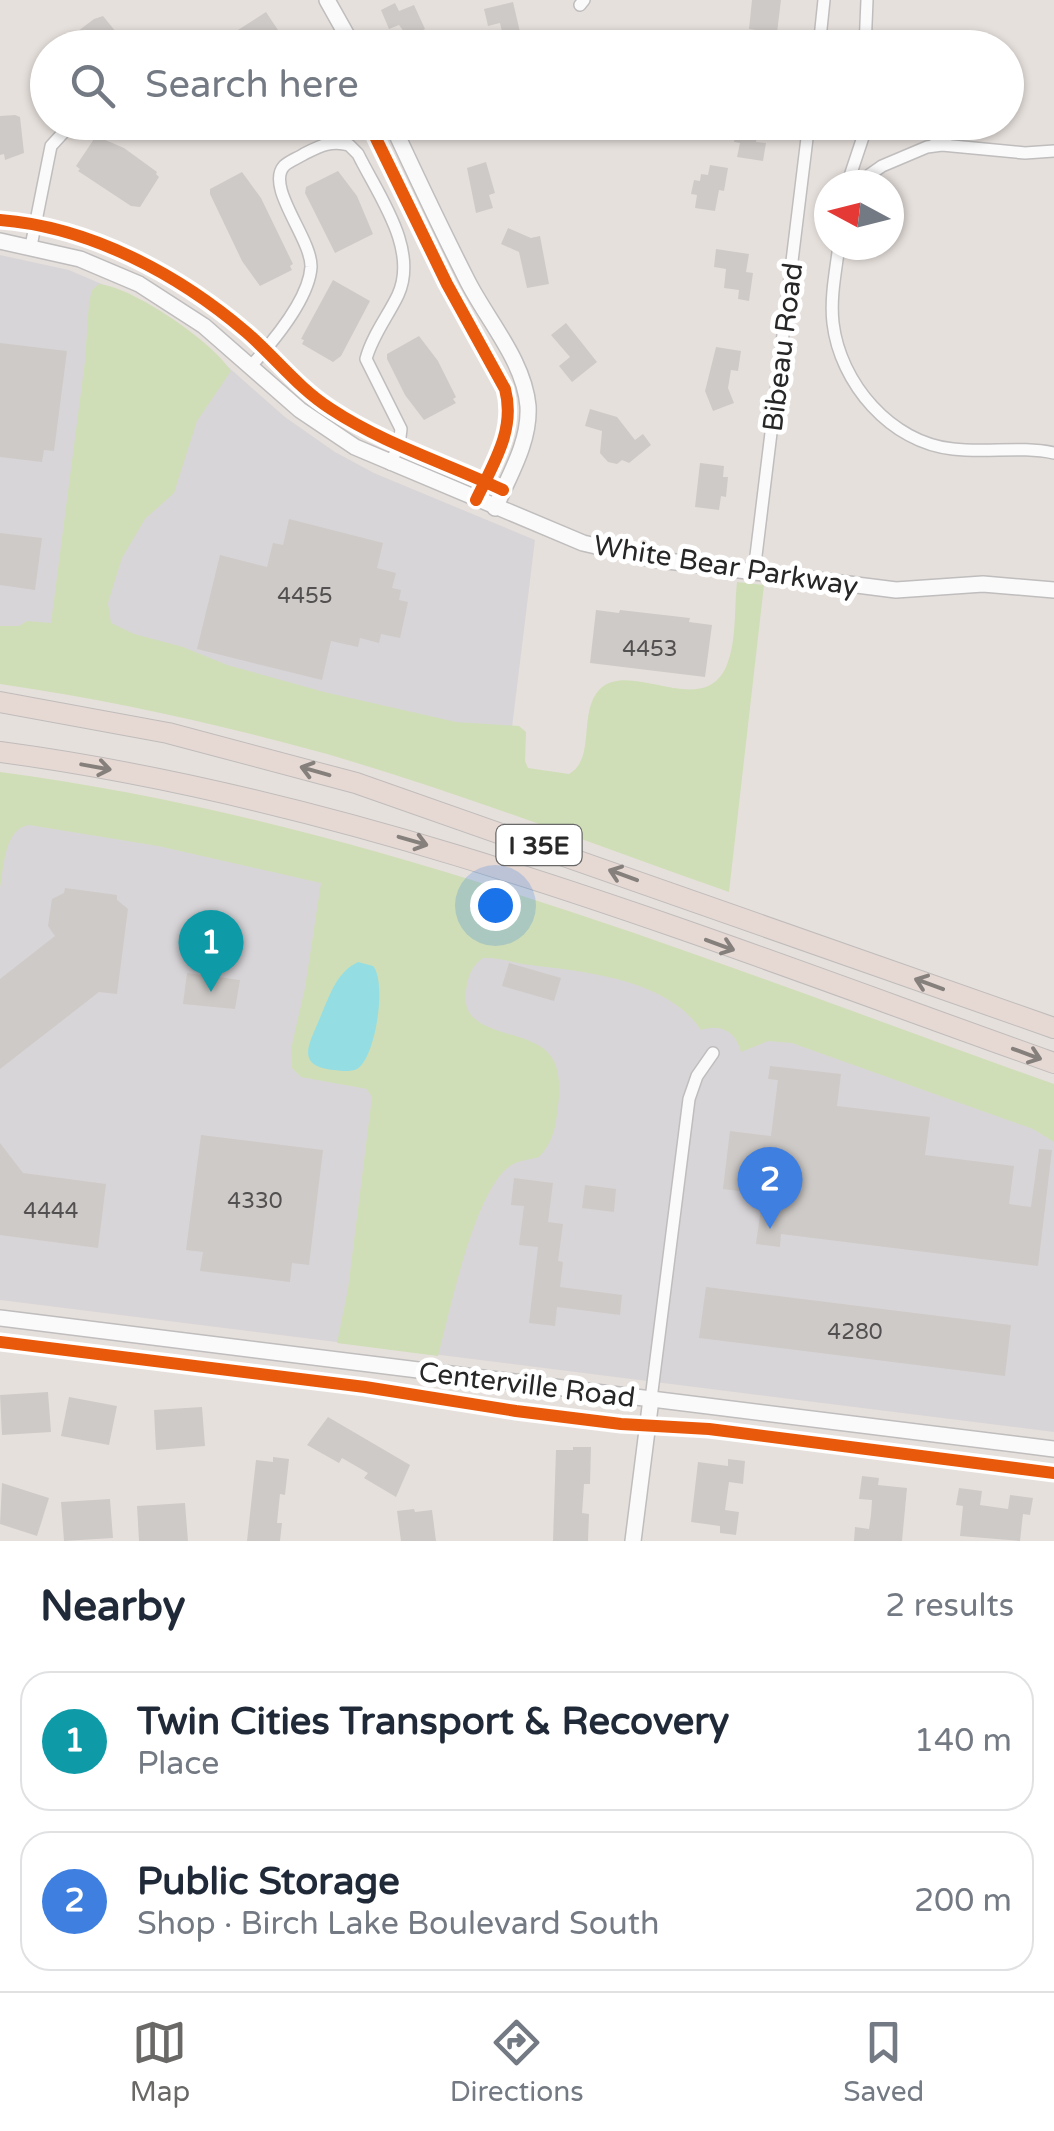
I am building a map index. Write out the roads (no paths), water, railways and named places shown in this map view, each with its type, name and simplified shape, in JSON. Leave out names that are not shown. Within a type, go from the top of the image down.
[{"type":"highway","name":"I 35E","points":[[4,702],[168,733],[356,783],[1054,1028]]},
{"type":"highway","name":"I 35E","points":[[2,752],[179,782],[410,840],[532,878],[1054,1064]]},
{"type":"street","points":[[327,0],[344,30]]},
{"type":"street","points":[[821,30],[824,0]]},
{"type":"street","points":[[865,30],[866,0]]},
{"type":"street","points":[[32,246],[51,146],[56,140]]},
{"type":"street","points":[[399,140],[524,388],[528,417],[524,438],[495,508]]},
{"type":"street","name":"Bibeau Road","points":[[754,572],[808,140]]},
{"type":"street","points":[[852,170],[862,140]]},
{"type":"street","points":[[938,140],[1025,153],[1054,151]]},
{"type":"street","points":[[250,367],[282,330],[311,272],[309,251],[278,186],[280,171],[325,144],[340,142],[352,146],[395,230],[403,257],[400,291],[366,359],[400,429],[399,445],[390,464]]},
{"type":"street","points":[[875,170],[927,147],[955,145]]},
{"type":"street","name":"White Bear Parkway","points":[[0,241],[86,261],[139,284],[190,316],[314,421],[390,464],[611,551],[896,590],[983,584],[1054,590]]},
{"type":"street","points":[[837,260],[833,326],[846,367],[877,411],[912,437],[932,445],[1054,453]]},
{"type":"street","points":[[633,1541],[688,1099],[697,1076],[713,1053]]},
{"type":"street","name":"Centerville Road","points":[[0,1318],[1054,1449]]},
{"type":"water","points":[[358,962],[373,966],[377,974],[379,1002],[374,1036],[364,1062],[357,1069],[322,1068],[310,1059],[311,1038],[338,979]]},
{"type":"place","name":"Twin Cities Transport & Recovery","points":[[211,992]]},
{"type":"place","name":"Public Storage","points":[[770,1229]]}]
